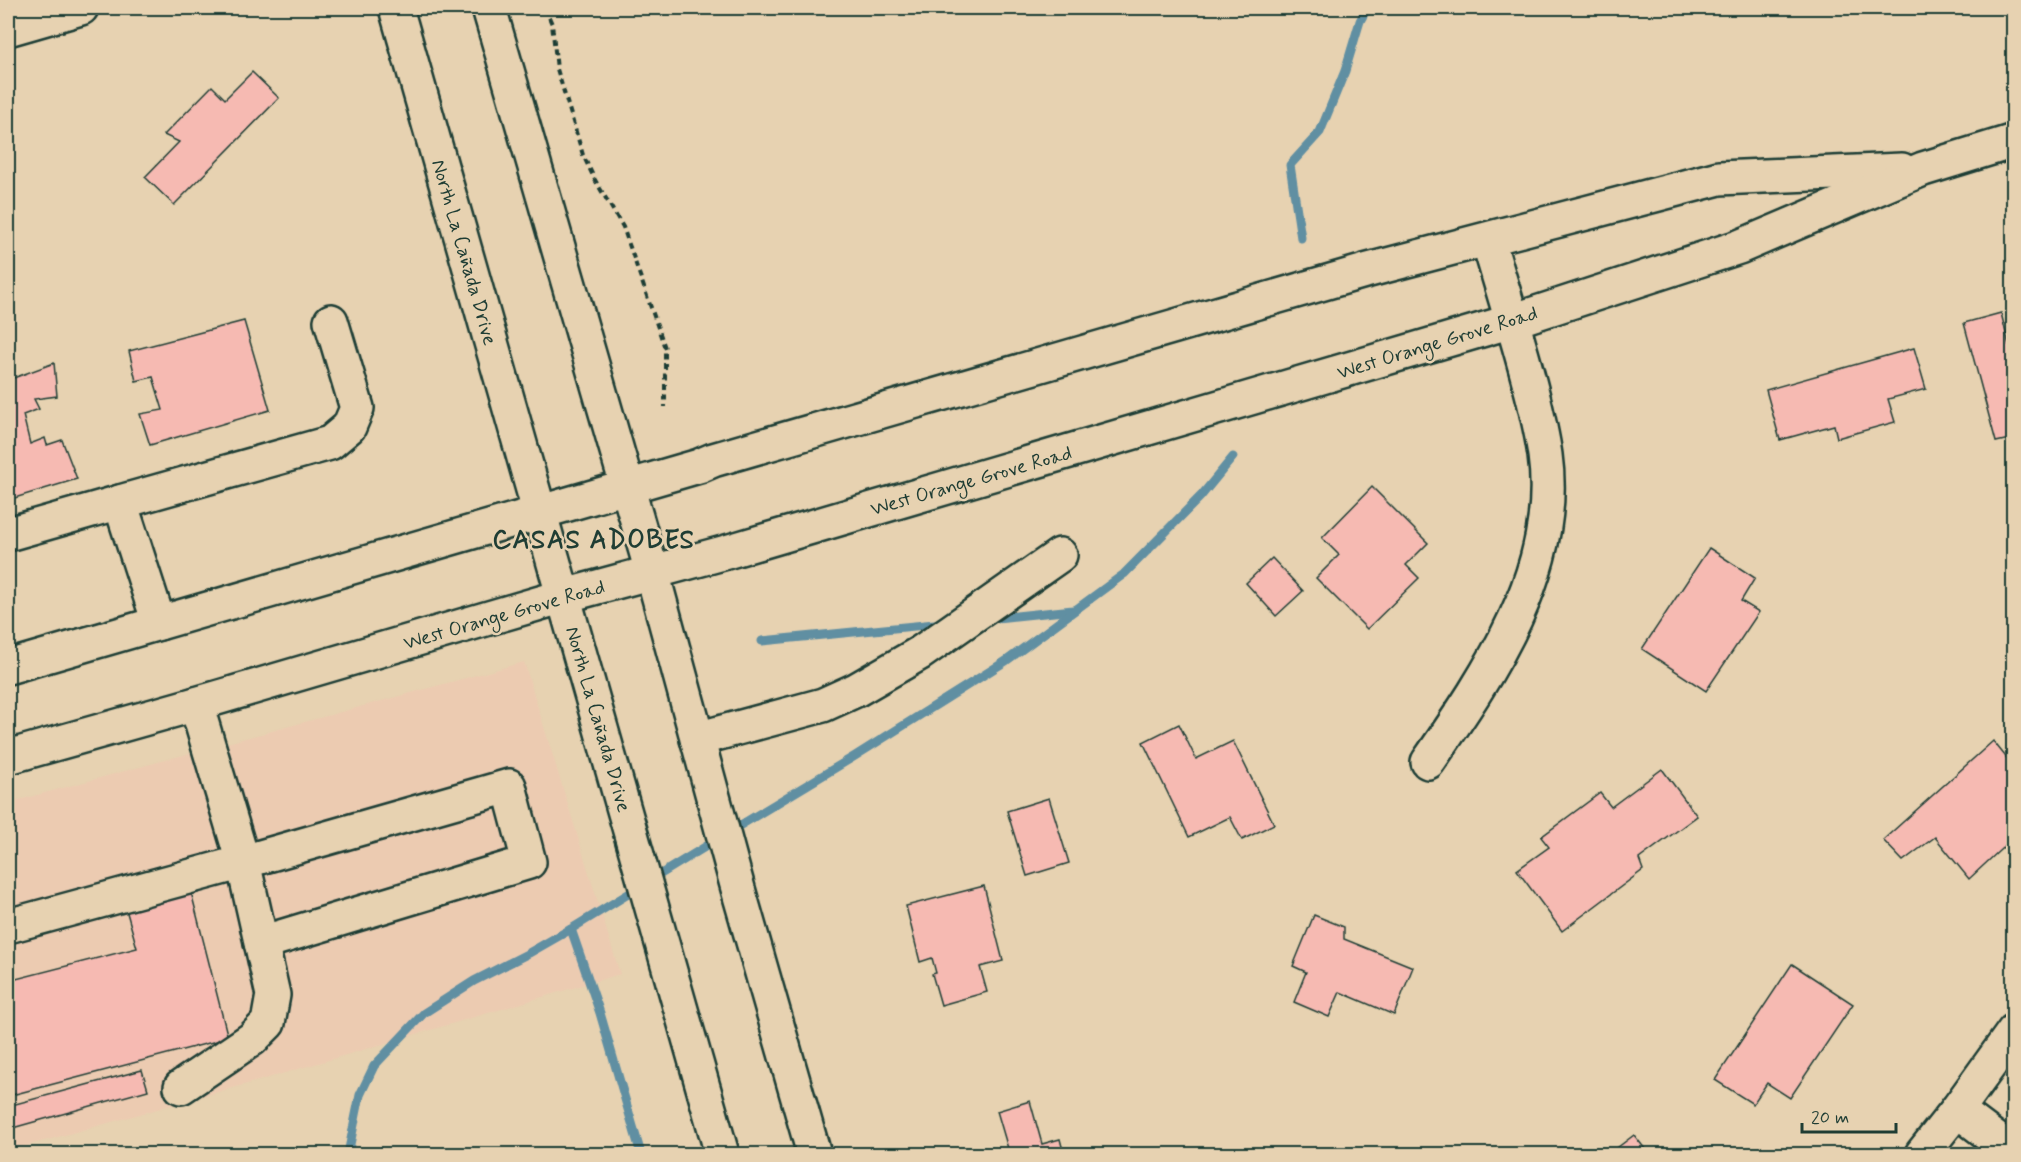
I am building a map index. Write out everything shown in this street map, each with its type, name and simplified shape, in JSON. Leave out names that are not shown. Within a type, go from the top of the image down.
[{"type":"main road","points":[[8,29],[81,8]]},
{"type":"main road","name":"North La Cañada Drive","points":[[396,8],[722,1155]]},
{"type":"main road","points":[[489,8],[652,572],[740,896],[814,1155]]},
{"type":"main road","name":"West Orange Grove Road","points":[[8,757],[746,546],[1512,321],[1739,247],[1923,169],[2013,141]]},
{"type":"main road","name":"West Orange Grove Road","points":[[8,667],[1158,330],[1365,271],[1719,178],[1923,169]]},
{"type":"main road","points":[[1428,762],[1471,699],[1500,649],[1522,602],[1545,527],[1547,479],[1545,455],[1527,372],[1488,240]]},
{"type":"main road","points":[[8,534],[330,443],[349,427],[357,408],[331,321]]},
{"type":"main road","points":[[120,502],[159,623]]},
{"type":"main road","points":[[697,739],[823,705],[856,690],[920,653],[1060,555]]},
{"type":"main road","points":[[181,1087],[252,1039],[268,1023],[273,995],[243,862],[196,704]]},
{"type":"main road","points":[[8,926],[509,786],[529,862],[261,943]]},
{"type":"main road","points":[[1922,1155],[2013,1031]]},
{"type":"main road","points":[[1957,1110],[2013,1153]]},
{"type":"path","points":[[545,8],[552,24],[557,69],[583,155],[623,227],[665,348],[665,407]]},
{"type":"shaded area","points":[[524,662],[620,974],[261,1080],[8,1151],[8,803]]},
{"type":"building","points":[[252,72],[279,98],[174,205],[145,177],[179,142],[164,135],[212,86],[225,99]]},
{"type":"building","points":[[2001,313],[2009,345],[2014,344],[2014,438],[1996,442],[1964,323]]},
{"type":"building","points":[[244,321],[270,410],[150,445],[140,414],[163,410],[153,377],[136,381],[129,351]]},
{"type":"building","points":[[1914,348],[1926,389],[1888,399],[1895,422],[1837,438],[1834,425],[1780,440],[1766,390]]},
{"type":"building","points":[[54,363],[57,396],[34,399],[39,409],[23,415],[30,444],[45,438],[47,445],[62,440],[77,479],[8,500],[8,380]]},
{"type":"building","points":[[1372,487],[1428,543],[1406,565],[1419,578],[1367,629],[1316,578],[1339,555],[1322,538]]},
{"type":"building","points":[[1709,548],[1755,578],[1741,601],[1759,612],[1706,691],[1642,649]]},
{"type":"building","points":[[1272,558],[1303,591],[1276,616],[1246,583]]},
{"type":"building","points":[[1179,724],[1196,759],[1233,741],[1274,824],[1242,840],[1230,817],[1189,837],[1143,742]]},
{"type":"building","points":[[1993,741],[2014,767],[2014,837],[1969,879],[1935,837],[1903,861],[1883,840]]},
{"type":"building","points":[[1662,769],[1697,816],[1639,859],[1643,870],[1562,931],[1517,870],[1549,847],[1541,837],[1600,793],[1611,807]]},
{"type":"building","points":[[1049,798],[1069,863],[1027,876],[1007,811]]},
{"type":"building","points":[[984,886],[1003,961],[980,967],[987,992],[941,1005],[932,974],[936,973],[932,958],[920,962],[906,906]]},
{"type":"building","points":[[191,892],[228,1038],[8,1096],[8,981],[137,948],[126,909]]},
{"type":"building","points":[[1314,915],[1344,927],[1344,939],[1413,967],[1394,1015],[1340,992],[1329,1017],[1294,1002],[1306,972],[1293,966]]},
{"type":"building","points":[[1792,964],[1853,1004],[1790,1098],[1767,1083],[1753,1104],[1715,1080]]},
{"type":"building","points":[[142,1070],[148,1090],[9,1129],[8,1106]]},
{"type":"building","points":[[1030,1101],[1042,1144],[1060,1139],[1064,1154],[1001,1154],[1009,1152],[997,1111]]},
{"type":"building","points":[[1634,1135],[1649,1154],[1609,1154]]},
{"type":"waterway","points":[[1301,238],[1290,165],[1320,132],[1345,71],[1360,21],[1367,8]]},
{"type":"waterway","points":[[729,832],[1006,661],[1124,574],[1201,496],[1233,457]]},
{"type":"waterway","points":[[988,619],[1073,610]]},
{"type":"waterway","points":[[762,641],[945,623]]},
{"type":"waterway","points":[[348,1154],[360,1095],[374,1066],[424,1013],[474,981],[571,929],[718,839]]},
{"type":"waterway","points":[[571,929],[600,1013],[641,1154]]},
{"type":"district","name":"CASAS ADOBES","points":[[594,539]]}]
